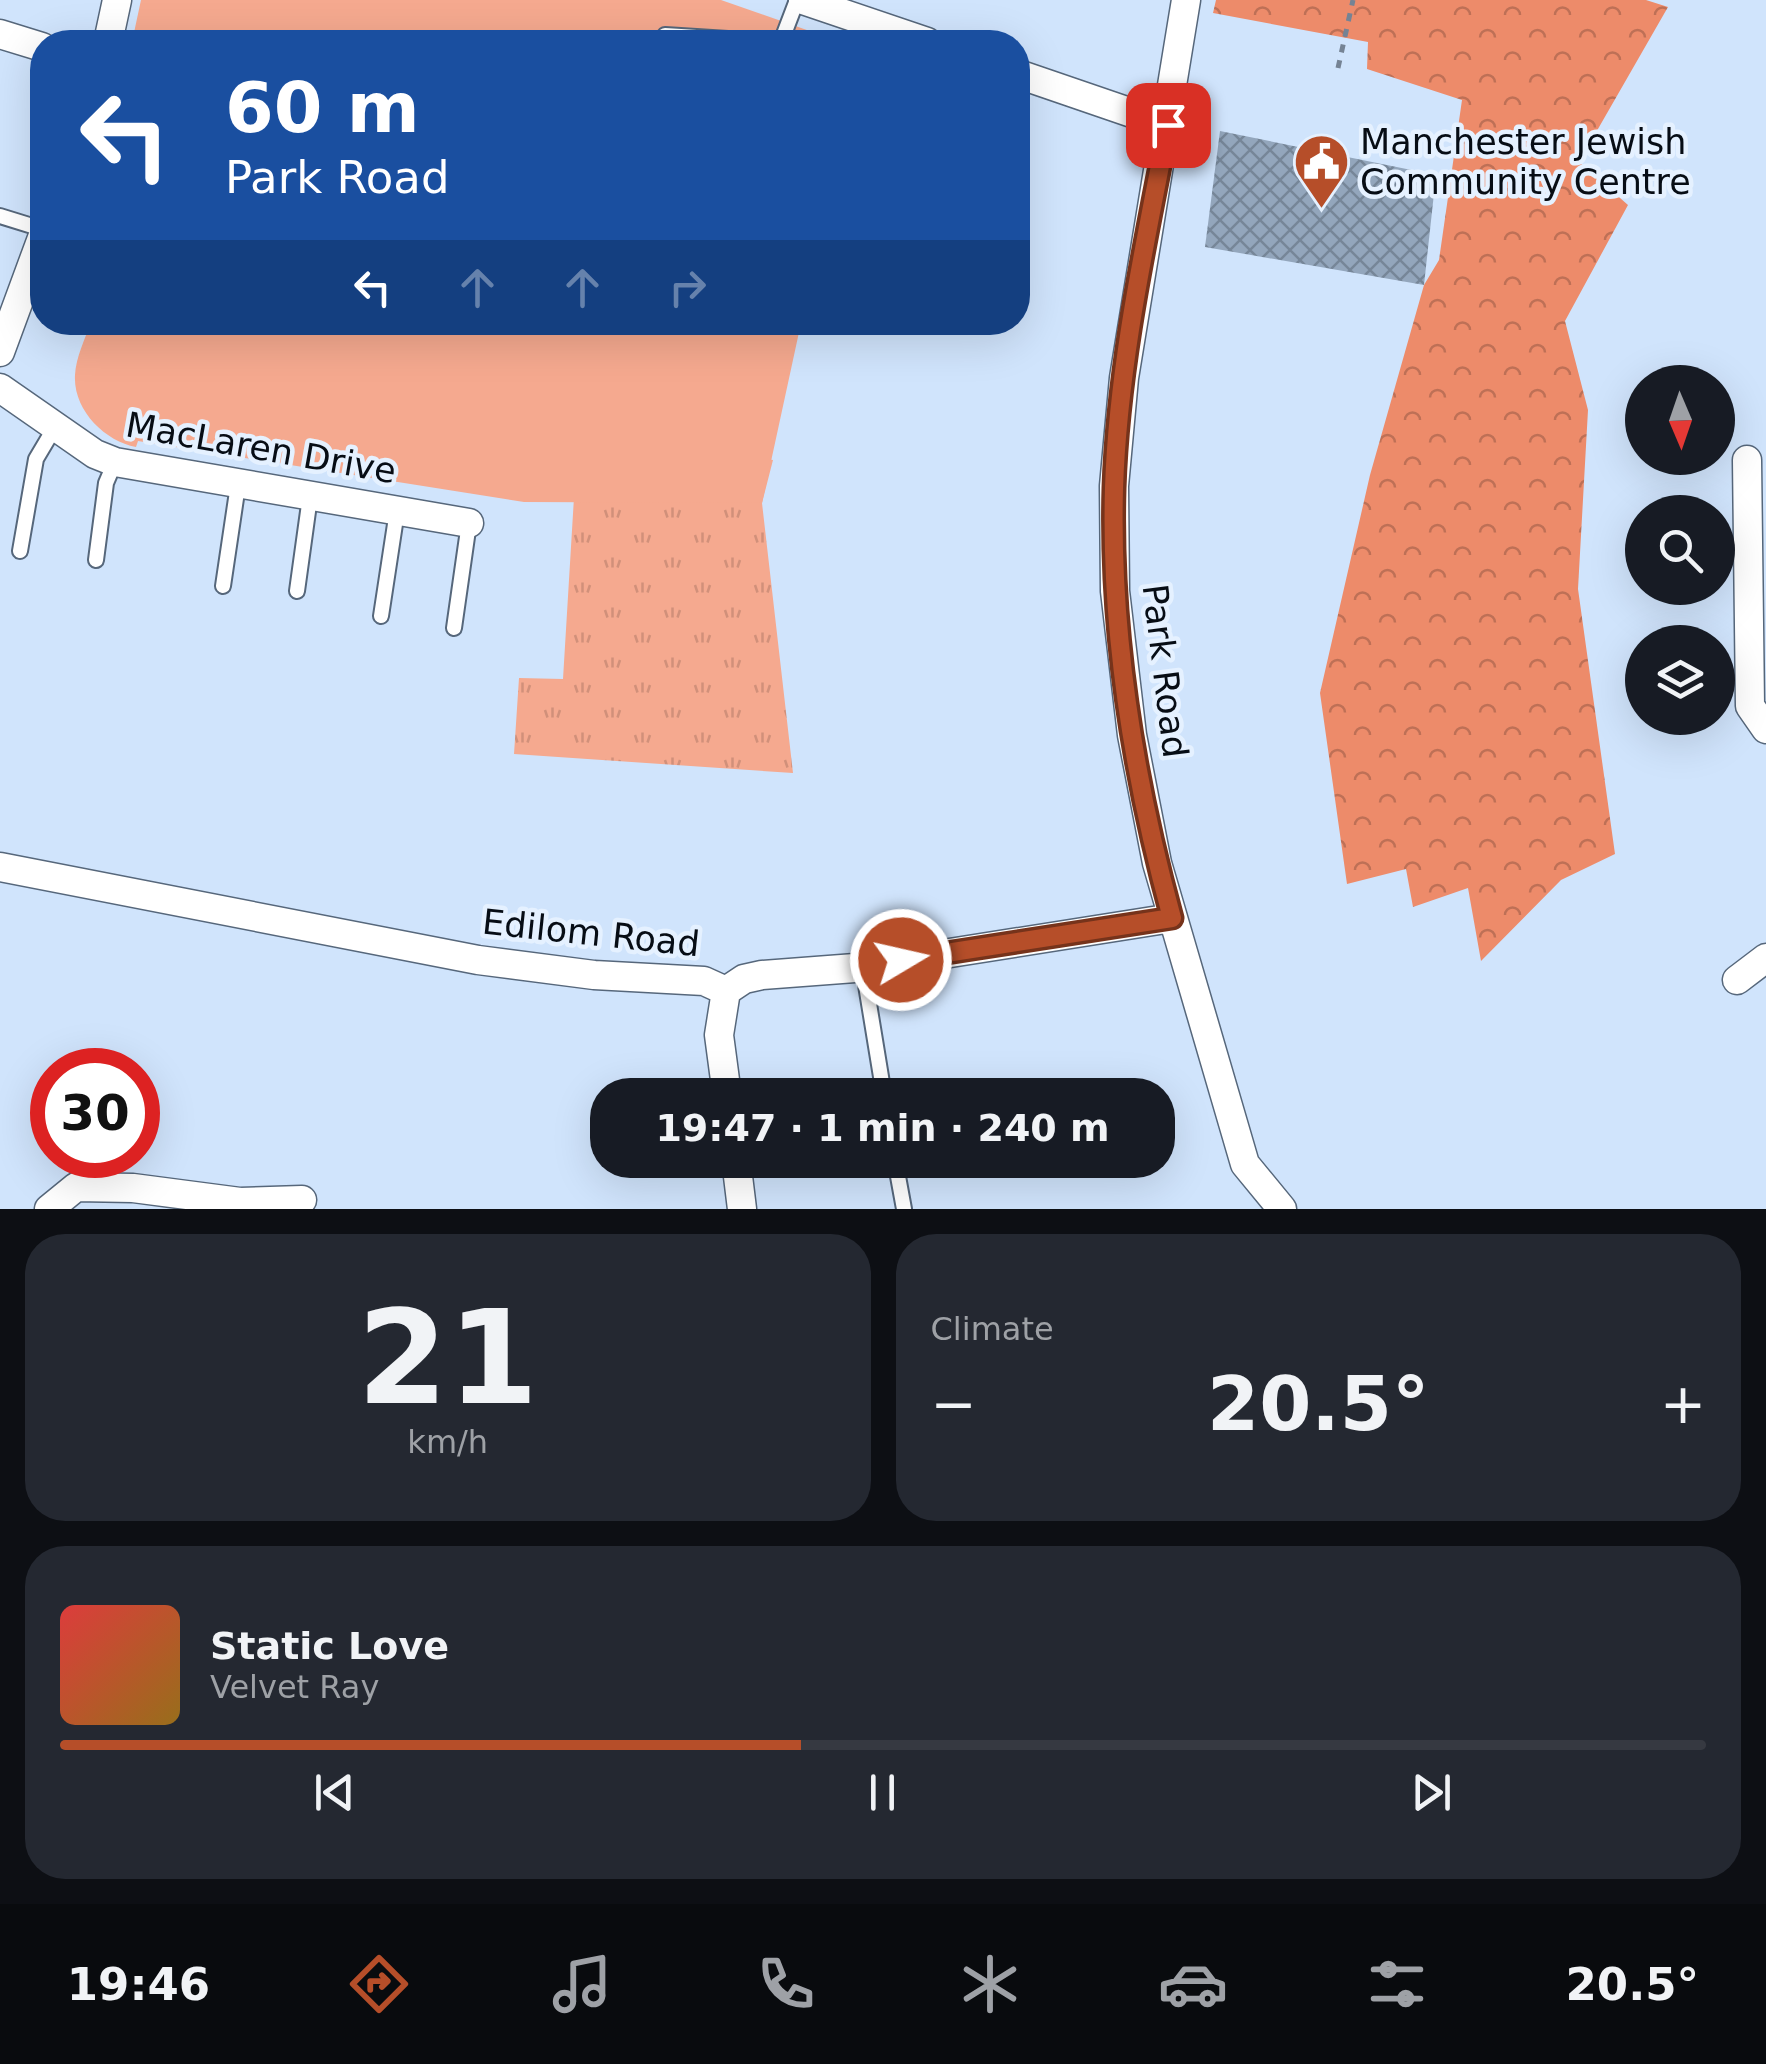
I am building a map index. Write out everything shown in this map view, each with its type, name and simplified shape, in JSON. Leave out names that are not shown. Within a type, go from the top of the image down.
[{"type":"street","points":[[111,30],[118,0]]},
{"type":"street","points":[[800,0],[891,30]]},
{"type":"street","name":"Park Road","points":[[1186,0],[1124,378],[1114,486],[1114,556],[1132,735],[1172,918],[1245,1164],[1282,1209]]},
{"type":"street","points":[[0,34],[30,43]]},
{"type":"street","points":[[1030,78],[1168,125]]},
{"type":"street","points":[[2,343],[30,270]]},
{"type":"street","name":"MacLaren Drive","points":[[0,388],[55,427],[115,462],[469,523]]},
{"type":"street","points":[[1747,460],[1750,706],[1766,729]]},
{"type":"street","name":"Edilom Road","points":[[0,867],[478,960],[594,976],[704,981],[726,991],[744,979],[762,976],[863,966],[1172,918]]},
{"type":"street","points":[[1737,980],[1766,958]]},
{"type":"street","points":[[725,1078],[719,1034],[726,991]]},
{"type":"street","points":[[738,1178],[742,1209]]},
{"type":"street","points":[[48,1209],[76,1187],[133,1188],[240,1202],[302,1200]]},
{"type":"lane","points":[[784,30],[800,0]]},
{"type":"lane","points":[[0,216],[30,225]]},
{"type":"lane","points":[[20,550],[36,459],[55,427]]},
{"type":"lane","points":[[96,560],[106,483],[115,462]]},
{"type":"lane","points":[[224,586],[238,485]]},
{"type":"lane","points":[[298,591],[310,496]]},
{"type":"lane","points":[[381,616],[397,511]]},
{"type":"lane","points":[[454,628],[469,523]]},
{"type":"lane","points":[[863,966],[881,1078]]},
{"type":"lane","points":[[898,1178],[904,1209]]},
{"type":"path","points":[[1338,68],[1353,0]]},
{"type":"green space","points":[[141,0],[721,0],[807,30],[135,30]]},
{"type":"green space","points":[[1216,0],[1646,0],[1668,7],[1579,162],[1628,205],[1565,321],[1588,410],[1578,589],[1615,854],[1561,880],[1481,961],[1468,888],[1413,907],[1406,869],[1347,884],[1320,693],[1370,475],[1424,285],[1439,260],[1462,100],[1367,69],[1368,42],[1213,13]]},
{"type":"green space","points":[[86,335],[798,335],[762,503],[524,502],[138,441],[136,447],[113,438],[85,412],[76,388],[79,355]]},
{"type":"green space","points":[[578,431],[773,460],[762,503],[793,773],[514,754],[519,678],[563,679]]},
{"type":"building","name":"Manchester Jewish Community Centre","points":[[1220,131],[1436,175],[1424,285],[1205,247]]},
{"type":"place","name":"Manchester Jewish Community Centre","points":[[1321,211]]},
{"type":"route","points":[[901,960],[1172,918],[1132,735],[1114,556],[1114,486],[1124,378],[1168,125]]}]
